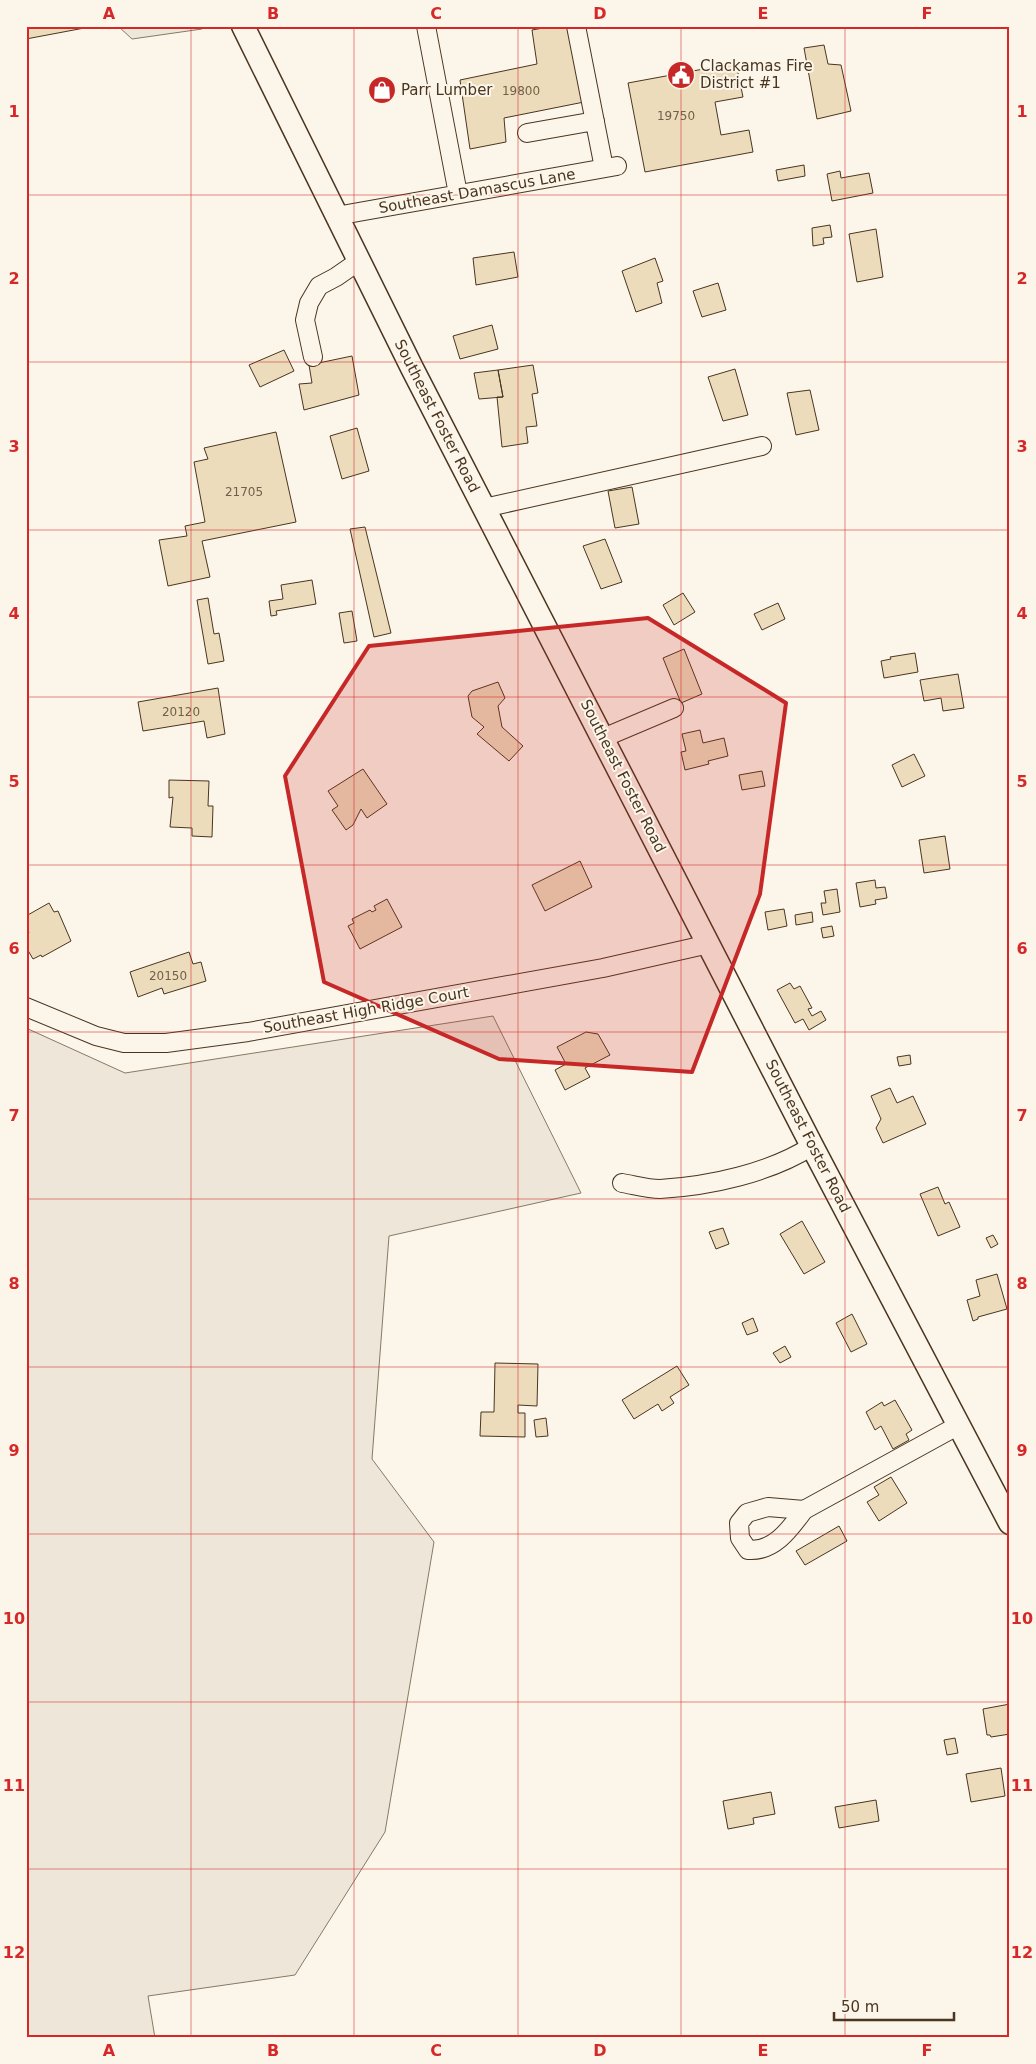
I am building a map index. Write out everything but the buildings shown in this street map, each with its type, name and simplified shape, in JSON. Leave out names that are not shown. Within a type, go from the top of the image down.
[{"type":"main road","name":"Southeast Foster Road","points":[[243,26],[358,261],[484,508],[812,1146],[1010,1523]]},
{"type":"street","points":[[426,26],[458,194]]},
{"type":"street","points":[[527,133],[595,121],[576,26]]},
{"type":"street","name":"Southeast Damascus Lane","points":[[336,216],[611,167],[595,121]]},
{"type":"street","points":[[313,357],[305,320],[309,303],[319,286],[336,277],[358,261]]},
{"type":"street","points":[[484,508],[762,446]]},
{"type":"street","points":[[603,738],[674,708]]},
{"type":"street","name":"Southeast High Ridge Court","points":[[26,1007],[96,1036],[124,1043],[166,1043],[248,1032],[603,968],[709,944]]},
{"type":"street","points":[[622,1183],[658,1189],[710,1182],[769,1168],[795,1157],[812,1146]]},
{"type":"street","points":[[804,1510],[958,1425]]},
{"type":"highlighted area","points":[[648,618],[786,703],[760,894],[692,1072],[499,1059],[324,982],[285,776],[369,646]]},
{"type":"shaded area","points":[[118,26],[199,26],[202,29],[132,39]]},
{"type":"shaded area","points":[[493,1016],[581,1193],[389,1236],[372,1459],[434,1542],[385,1832],[295,1975],[148,1996],[155,2038],[26,2038],[26,1028],[125,1073]]},
{"type":"place","name":"Clackamas Fire District #1","points":[[681,75]]},
{"type":"place","name":"Parr Lumber","points":[[382,90]]}]
